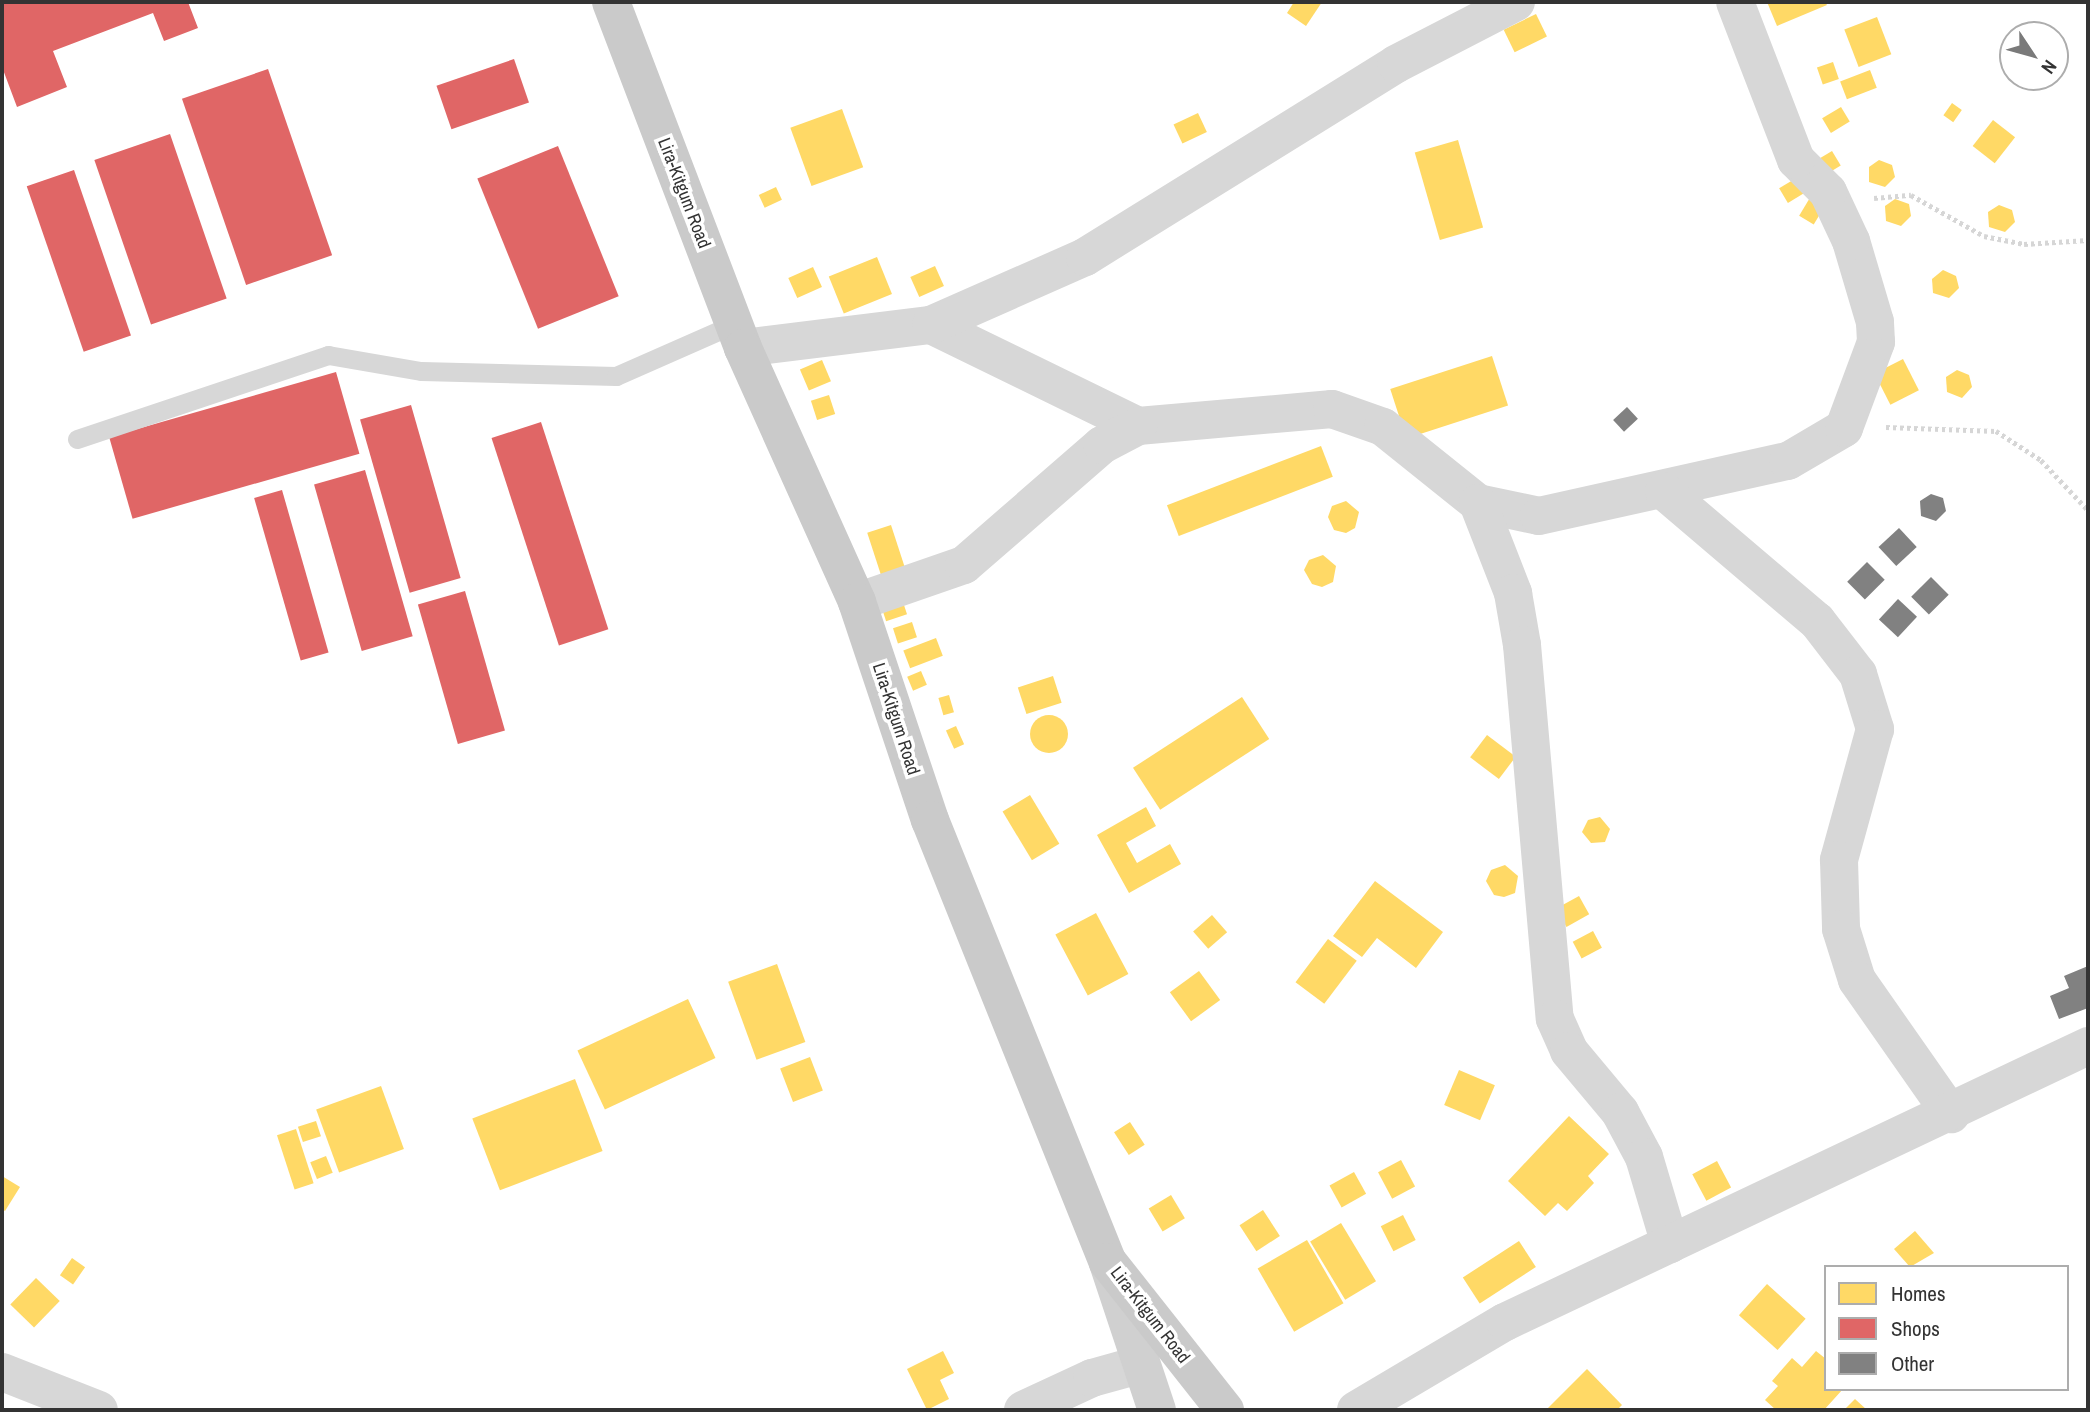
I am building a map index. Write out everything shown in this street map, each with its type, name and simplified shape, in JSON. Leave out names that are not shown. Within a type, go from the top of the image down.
[{"type":"main road","name":"Lira-Kitgum Road","points":[[611,2],[739,336],[857,602],[930,820],[1108,1262],[1225,1410]]},
{"type":"main road","points":[[1108,1262],[1139,1365],[1157,1410]]},
{"type":"street","points":[[739,336],[931,325],[1085,257],[1396,64],[1516,2]]},
{"type":"street","points":[[857,602],[964,565],[1102,445],[1138,426],[1332,409],[1384,427],[1478,503],[1539,516],[1664,491],[1788,461],[1844,428],[1876,342],[1865,275],[1828,192],[1796,160],[1735,2]]},
{"type":"street","points":[[931,325],[1138,426]]},
{"type":"street","points":[[1664,491],[1817,621],[1858,674],[1875,729],[1839,860],[1841,929],[1857,980],[1951,1114]]},
{"type":"street","points":[[1478,503],[1513,593],[1522,645],[1555,1019],[1569,1052],[1619,1112],[1644,1157],[1670,1244]]},
{"type":"street","points":[[1356,1410],[1505,1322],[1951,1114],[2088,1046]]},
{"type":"street","points":[[1023,1410],[1092,1378],[1139,1365]]},
{"type":"street","points":[[2,1371],[99,1410]]},
{"type":"lane","points":[[77,439],[328,355],[421,371],[616,376],[739,336]]},
{"type":"path","points":[[1837,211],[1889,193],[1911,195],[1984,236],[2024,244],[2088,240]]},
{"type":"path","points":[[1844,428],[1996,431],[2041,460],[2088,510]]},
{"type":"building: Homes","points":[[1294,2],[1322,2],[1306,26],[1287,13]]},
{"type":"building: Homes","points":[[1767,2],[1825,2],[1827,5],[1777,26]]},
{"type":"building: Homes","points":[[1536,14],[1547,36],[1515,52],[1504,30]]},
{"type":"building: Homes","points":[[1877,17],[1891,54],[1859,67],[1844,30]]},
{"type":"building: Homes","points":[[1833,62],[1839,79],[1823,85],[1817,68]]},
{"type":"building: Homes","points":[[1870,70],[1877,88],[1847,99],[1840,81]]},
{"type":"building: Homes","points":[[1952,103],[1962,110],[1953,122],[1943,115]]},
{"type":"building: Homes","points":[[1841,107],[1850,122],[1831,133],[1822,118]]},
{"type":"building: Homes","points":[[842,109],[863,167],[812,186],[790,128]]},
{"type":"building: Homes","points":[[1198,113],[1207,132],[1182,143],[1174,124]]},
{"type":"building: Homes","points":[[1993,120],[2015,137],[1995,163],[1973,146]]},
{"type":"building: Homes","points":[[1458,140],[1483,227],[1440,240],[1415,152]]},
{"type":"building: Homes","points":[[1832,151],[1841,166],[1822,177],[1813,162]]},
{"type":"building: Homes","points":[[1879,160],[1892,165],[1895,177],[1885,187],[1869,182],[1869,167]]},
{"type":"building: Homes","points":[[1798,177],[1807,192],[1788,203],[1779,188]]},
{"type":"building: Homes","points":[[776,187],[782,200],[765,208],[759,195]]},
{"type":"building: Homes","points":[[1811,196],[1826,205],[1814,224],[1799,216]]},
{"type":"building: Homes","points":[[1895,199],[1909,204],[1911,216],[1901,226],[1886,221],[1885,206]]},
{"type":"building: Homes","points":[[1999,205],[2012,210],[2015,222],[2005,232],[1989,227],[1988,212]]},
{"type":"building: Homes","points":[[877,257],[892,294],[844,314],[829,276]]},
{"type":"building: Homes","points":[[935,266],[944,286],[919,297],[910,277]]},
{"type":"building: Homes","points":[[813,267],[822,287],[797,298],[788,278]]},
{"type":"building: Homes","points":[[1943,270],[1956,276],[1959,288],[1949,298],[1933,293],[1932,279]]},
{"type":"building: Homes","points":[[1492,356],[1508,405],[1406,439],[1390,389]]},
{"type":"building: Homes","points":[[1903,359],[1919,390],[1890,405],[1874,374]]},
{"type":"building: Homes","points":[[822,360],[831,381],[809,391],[800,369]]},
{"type":"building: Homes","points":[[1957,370],[1969,375],[1972,387],[1962,398],[1947,392],[1946,377]]},
{"type":"building: Homes","points":[[829,395],[835,414],[817,420],[811,401]]},
{"type":"building: Homes","points":[[1321,446],[1333,477],[1179,536],[1167,505]]},
{"type":"building: Homes","points":[[1346,501],[1359,512],[1355,528],[1346,533],[1334,530],[1328,517],[1332,506]]},
{"type":"building: Homes","points":[[891,525],[906,572],[882,579],[867,533]]},
{"type":"building: Homes","points":[[1323,555],[1336,566],[1333,582],[1322,587],[1312,584],[1304,570],[1309,560]]},
{"type":"building: Homes","points":[[903,602],[907,614],[886,621],[882,609]]},
{"type":"building: Homes","points":[[912,622],[917,637],[898,643],[893,628]]},
{"type":"building: Homes","points":[[936,638],[943,656],[910,668],[903,651]]},
{"type":"building: Homes","points":[[921,671],[927,685],[913,691],[907,677]]},
{"type":"building: Homes","points":[[1053,676],[1062,703],[1026,714],[1018,687]]},
{"type":"building: Homes","points":[[949,695],[954,712],[943,715],[938,698]]},
{"type":"building: Homes","points":[[1242,697],[1269,739],[1160,810],[1133,768]]},
{"type":"building: Homes","points":[[1049,715],[1063,720],[1068,734],[1063,748],[1049,753],[1035,748],[1030,734],[1035,720]]},
{"type":"building: Homes","points":[[956,726],[964,744],[954,749],[946,730]]},
{"type":"building: Homes","points":[[1487,735],[1516,757],[1499,779],[1470,757]]},
{"type":"building: Homes","points":[[1030,795],[1059,844],[1032,860],[1003,811]]},
{"type":"building: Homes","points":[[1146,807],[1156,826],[1126,843],[1137,863],[1170,844],[1181,864],[1129,893],[1097,835]]},
{"type":"building: Homes","points":[[1600,817],[1610,829],[1605,842],[1591,843],[1582,832],[1588,820]]},
{"type":"building: Homes","points":[[1505,865],[1518,876],[1515,893],[1504,897],[1494,895],[1486,881],[1491,870]]},
{"type":"building: Homes","points":[[1375,881],[1443,932],[1416,968],[1377,938],[1362,957],[1333,936]]},
{"type":"building: Homes","points":[[1579,896],[1589,914],[1566,927],[1556,909]]},
{"type":"building: Homes","points":[[1096,913],[1128,974],[1088,996],[1055,935]]},
{"type":"building: Homes","points":[[1212,915],[1227,932],[1208,949],[1193,931]]},
{"type":"building: Homes","points":[[1593,931],[1602,948],[1582,959],[1573,942]]},
{"type":"building: Homes","points":[[1328,939],[1357,961],[1324,1004],[1296,982]]},
{"type":"building: Homes","points":[[777,964],[805,1042],[757,1060],[728,982]]},
{"type":"building: Homes","points":[[1199,971],[1220,1000],[1191,1021],[1170,992]]},
{"type":"building: Homes","points":[[688,999],[715,1058],[605,1109],[577,1051]]},
{"type":"building: Homes","points":[[810,1057],[823,1091],[793,1102],[780,1068]]},
{"type":"building: Homes","points":[[1459,1070],[1495,1085],[1480,1120],[1444,1105]]},
{"type":"building: Homes","points":[[575,1079],[603,1151],[500,1190],[472,1118]]},
{"type":"building: Homes","points":[[381,1086],[404,1149],[339,1173],[316,1110]]},
{"type":"building: Homes","points":[[1569,1116],[1609,1154],[1588,1176],[1594,1183],[1567,1211],[1558,1203],[1545,1216],[1508,1181]]},
{"type":"building: Homes","points":[[316,1121],[321,1136],[303,1142],[298,1127]]},
{"type":"building: Homes","points":[[1130,1122],[1145,1145],[1129,1155],[1114,1132]]},
{"type":"building: Homes","points":[[296,1129],[314,1183],[295,1189],[277,1135]]},
{"type":"building: Homes","points":[[326,1156],[333,1173],[317,1179],[310,1162]]},
{"type":"building: Homes","points":[[1401,1160],[1415,1186],[1392,1199],[1378,1172]]},
{"type":"building: Homes","points":[[1717,1161],[1731,1187],[1706,1201],[1692,1174]]},
{"type":"building: Homes","points":[[1354,1172],[1366,1194],[1342,1207],[1330,1186]]},
{"type":"building: Homes","points":[[2,1176],[20,1187],[5,1211],[2,1209]]},
{"type":"building: Homes","points":[[1171,1195],[1185,1218],[1163,1232],[1149,1208]]},
{"type":"building: Homes","points":[[1263,1210],[1280,1236],[1256,1251],[1240,1225]]},
{"type":"building: Homes","points":[[1403,1215],[1416,1240],[1393,1251],[1381,1226]]},
{"type":"building: Homes","points":[[1341,1223],[1376,1281],[1345,1300],[1310,1242]]},
{"type":"building: Homes","points":[[1915,1231],[1934,1253],[1913,1265],[1908,1265],[1894,1249]]},
{"type":"building: Homes","points":[[1307,1240],[1344,1303],[1294,1332],[1258,1268]]},
{"type":"building: Homes","points":[[1519,1241],[1536,1267],[1480,1303],[1463,1277]]},
{"type":"building: Homes","points":[[72,1258],[85,1267],[73,1284],[60,1275]]},
{"type":"building: Homes","points":[[36,1278],[60,1301],[34,1328],[10,1305]]},
{"type":"building: Homes","points":[[1767,1284],[1806,1319],[1778,1350],[1739,1315]]},
{"type":"building: Homes","points":[[943,1351],[954,1373],[940,1380],[949,1399],[927,1410],[907,1369]]},
{"type":"building: Homes","points":[[1816,1351],[1824,1357],[1824,1391],[1841,1391],[1824,1410],[1776,1410],[1765,1400],[1778,1386],[1772,1381],[1792,1358],[1802,1367]]},
{"type":"building: Homes","points":[[1587,1369],[1622,1405],[1617,1410],[1546,1410]]},
{"type":"building: Homes","points":[[1855,1399],[1867,1410],[1844,1410]]},
{"type":"building: Shops","points":[[2,2],[188,2],[198,28],[164,41],[153,13],[53,51],[67,87],[17,107],[2,67]]},
{"type":"building: Shops","points":[[514,59],[529,102],[451,129],[436,86]]},
{"type":"building: Shops","points":[[268,69],[332,255],[246,285],[182,99]]},
{"type":"building: Shops","points":[[170,134],[227,299],[151,325],[94,160]]},
{"type":"building: Shops","points":[[558,146],[619,296],[538,329],[477,179]]},
{"type":"building: Shops","points":[[74,170],[131,335],[84,352],[27,186]]},
{"type":"building: Shops","points":[[336,372],[359,454],[133,519],[109,437]]},
{"type":"building: Shops","points":[[411,405],[461,578],[410,593],[360,420]]},
{"type":"building: Shops","points":[[541,422],[608,629],[559,645],[492,438]]},
{"type":"building: Shops","points":[[365,470],[413,636],[362,651],[314,485]]},
{"type":"building: Shops","points":[[282,490],[329,652],[301,660],[254,498]]},
{"type":"building: Shops","points":[[465,591],[505,730],[458,744],[418,605]]},
{"type":"building: Other","points":[[1627,407],[1638,419],[1624,432],[1613,420]]},
{"type":"building: Other","points":[[1931,494],[1943,498],[1946,511],[1936,521],[1921,516],[1920,501]]},
{"type":"building: Other","points":[[1899,528],[1917,547],[1896,566],[1879,547]]},
{"type":"building: Other","points":[[1867,562],[1885,580],[1865,599],[1847,582]]},
{"type":"building: Other","points":[[1931,577],[1949,595],[1929,614],[1911,597]]},
{"type":"building: Other","points":[[1898,599],[1917,617],[1898,637],[1879,619]]},
{"type":"building: Other","points":[[2088,966],[2088,1008],[2059,1019],[2050,996],[2069,988],[2064,976]]}]
